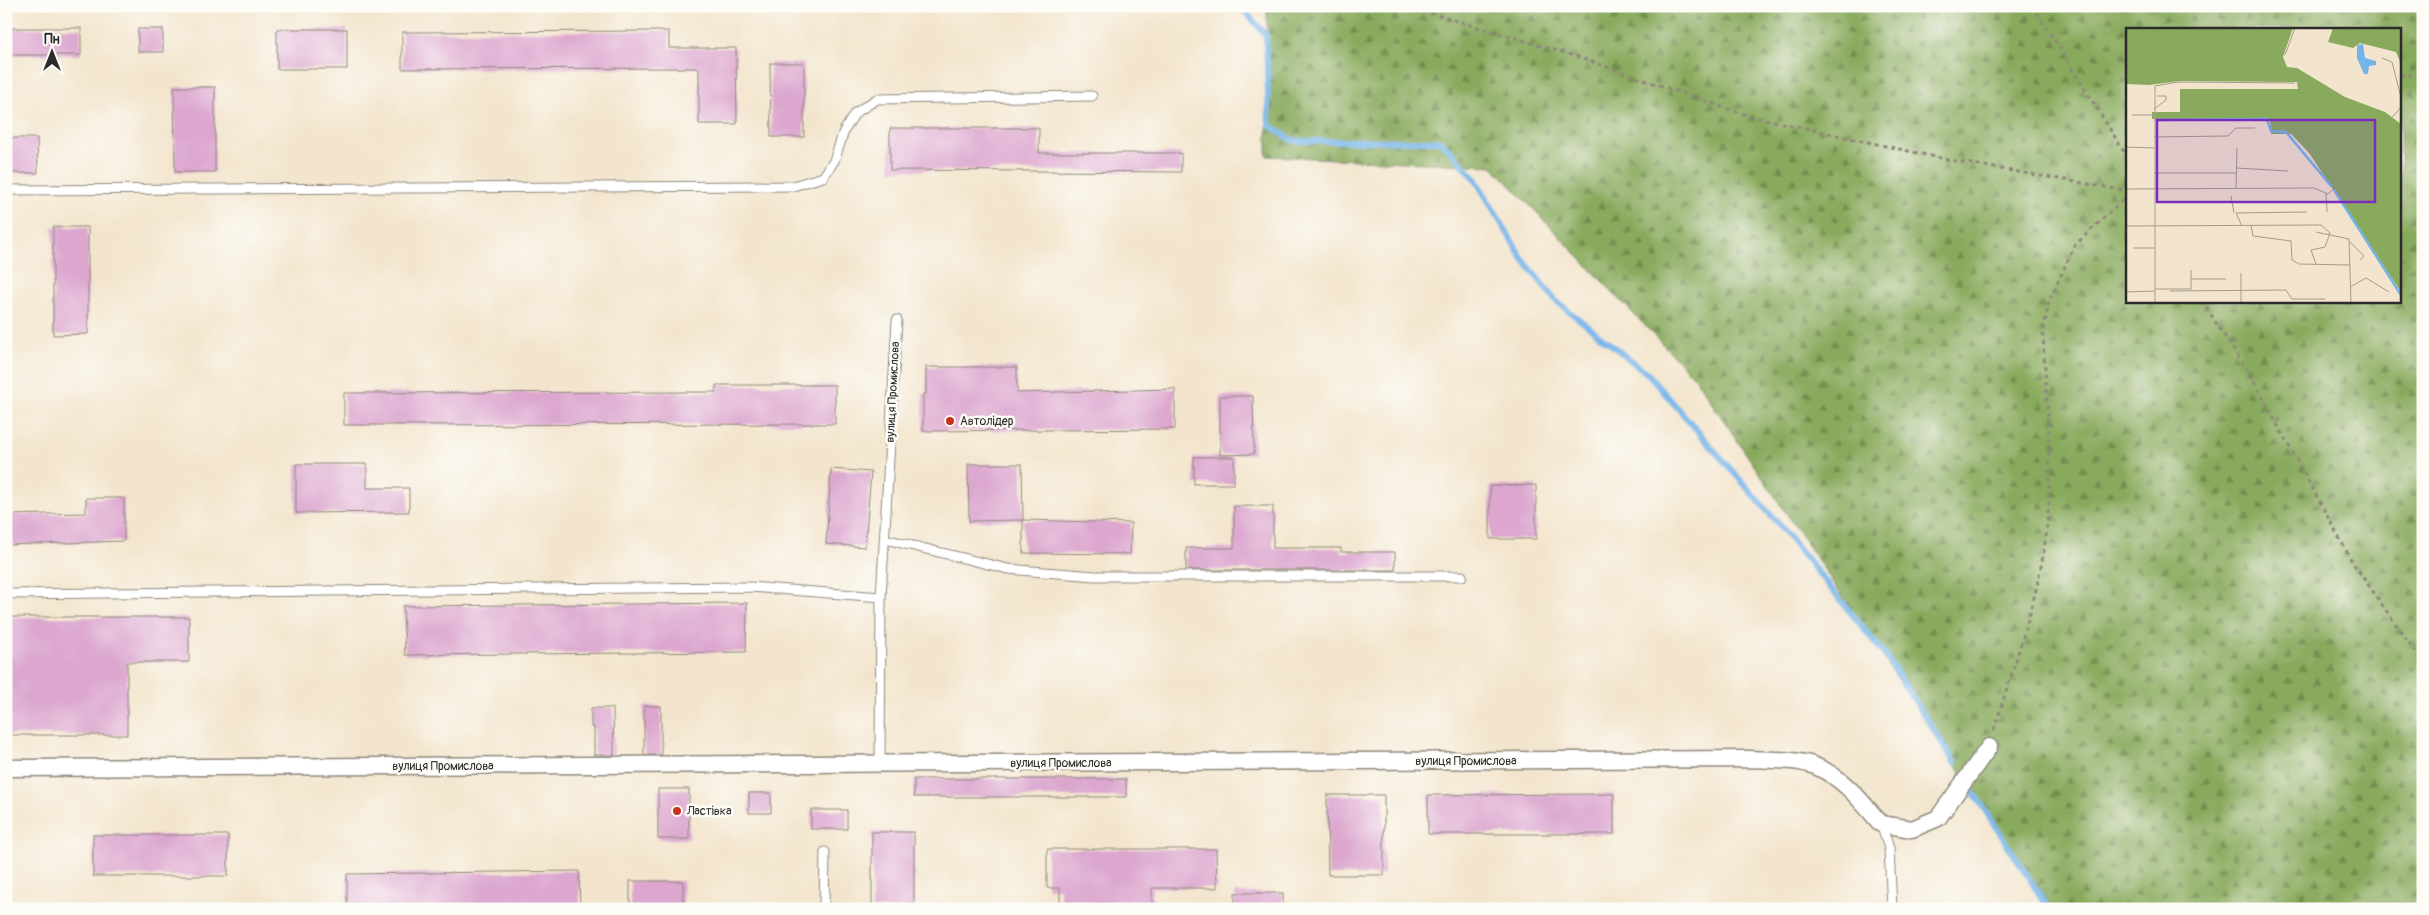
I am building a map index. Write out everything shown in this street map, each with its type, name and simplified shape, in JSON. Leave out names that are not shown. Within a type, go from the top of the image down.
[{"type":"street","points":[[1881,824],[1912,829],[1938,818],[1989,747]]},
{"type":"street","name":"вулиця Промислова","points":[[6,768],[1730,759],[1779,761],[1814,766],[1837,778],[1859,798],[1881,824]]},
{"type":"lane","points":[[6,190],[793,186],[823,177],[834,161],[844,131],[855,113],[878,99],[1092,96]]},
{"type":"lane","name":"вулиця Промислова","points":[[880,764],[881,598],[897,320]]},
{"type":"lane","points":[[885,539],[1008,569],[1095,576],[1462,576]]},
{"type":"lane","points":[[6,594],[750,587],[881,598]]},
{"type":"lane","points":[[1881,824],[1889,848],[1892,909]]},
{"type":"lane","points":[[824,909],[825,852]]},
{"type":"path","points":[[1407,6],[1578,57],[1746,115],[1949,160],[2126,193]]},
{"type":"path","points":[[2033,6],[2126,155]]},
{"type":"path","points":[[2402,75],[2423,74]]},
{"type":"path","points":[[1989,747],[2025,628],[2046,535],[2048,502],[2043,333],[2045,313],[2054,287],[2075,245],[2126,195]]},
{"type":"path","points":[[2203,302],[2253,380],[2354,563],[2423,663]]},
{"type":"green space","points":[[1267,6],[2423,6],[2423,909],[2053,909],[1695,378],[1492,166],[1267,156]]},
{"type":"building","points":[[6,28],[81,28],[81,55],[6,55]]},
{"type":"building","points":[[138,29],[163,29],[163,52],[138,52]]},
{"type":"building","points":[[277,29],[347,29],[347,69],[277,69]]},
{"type":"building","points":[[669,31],[669,48],[736,48],[737,124],[699,124],[699,68],[402,69],[402,32]]},
{"type":"building","points":[[770,63],[804,63],[804,137],[771,137]]},
{"type":"building","points":[[174,87],[215,87],[215,172],[175,172]]},
{"type":"building","points":[[890,128],[1039,128],[1039,153],[1181,153],[1181,172],[890,170]]},
{"type":"building","points":[[6,138],[37,138],[38,173],[6,173]]},
{"type":"building","points":[[53,227],[88,227],[88,334],[53,335]]},
{"type":"building","points":[[926,367],[1017,367],[1017,393],[1175,389],[1175,429],[923,431],[923,394],[926,394]]},
{"type":"building","points":[[716,385],[835,385],[835,424],[344,425],[344,393],[716,392]]},
{"type":"building","points":[[1220,396],[1253,396],[1254,454],[1220,455]]},
{"type":"building","points":[[1194,457],[1234,457],[1234,484],[1194,484]]},
{"type":"building","points":[[296,464],[367,464],[367,488],[409,488],[409,512],[296,513]]},
{"type":"building","points":[[968,464],[1022,464],[1023,520],[969,521]]},
{"type":"building","points":[[831,469],[871,472],[865,547],[826,544]]},
{"type":"building","points":[[1536,485],[1536,539],[1490,539],[1490,486]]},
{"type":"building","points":[[86,498],[124,498],[124,541],[6,545],[6,515],[86,513]]},
{"type":"building","points":[[1234,506],[1273,506],[1273,548],[1341,548],[1341,552],[1395,552],[1395,570],[1186,570],[1186,548],[1234,548]]},
{"type":"building","points":[[1023,520],[1131,523],[1130,554],[1023,553]]},
{"type":"building","points":[[747,603],[746,652],[405,655],[403,606]]},
{"type":"building","points":[[6,617],[189,617],[189,662],[127,662],[127,735],[6,735]]},
{"type":"building","points":[[644,706],[661,706],[661,755],[644,755]]},
{"type":"building","points":[[591,708],[613,708],[614,755],[594,755],[594,727],[591,727]]},
{"type":"building","points":[[914,779],[1126,779],[1126,797],[914,797]]},
{"type":"building","points":[[658,789],[689,789],[689,839],[658,839]]},
{"type":"building","points":[[749,793],[771,793],[771,813],[749,813]]},
{"type":"building","points":[[1614,794],[1614,834],[1428,834],[1428,795]]},
{"type":"building","points":[[1327,795],[1384,795],[1384,875],[1328,875]]},
{"type":"building","points":[[811,810],[847,810],[847,829],[811,829]]},
{"type":"building","points":[[872,832],[914,832],[914,909],[872,909]]},
{"type":"building","points":[[93,835],[228,835],[228,876],[93,876]]},
{"type":"building","points":[[1047,849],[1216,849],[1217,888],[1152,888],[1152,909],[1060,909],[1060,888],[1047,888]]},
{"type":"building","points":[[579,871],[580,909],[347,909],[347,874]]},
{"type":"building","points":[[630,881],[683,881],[683,909],[630,909]]},
{"type":"building","points":[[1235,893],[1283,893],[1283,909],[1235,909]]},
{"type":"waterway","points":[[1240,6],[1266,35],[1269,125],[1294,141],[1441,141],[1474,177],[1522,258],[1555,300],[1648,374],[1776,521],[1886,656],[1955,763]]},
{"type":"waterway","points":[[1970,787],[2049,909]]},
{"type":"place","name":"Автолідер","points":[[950,421]]},
{"type":"place","name":"Ластівка","points":[[677,811]]}]
